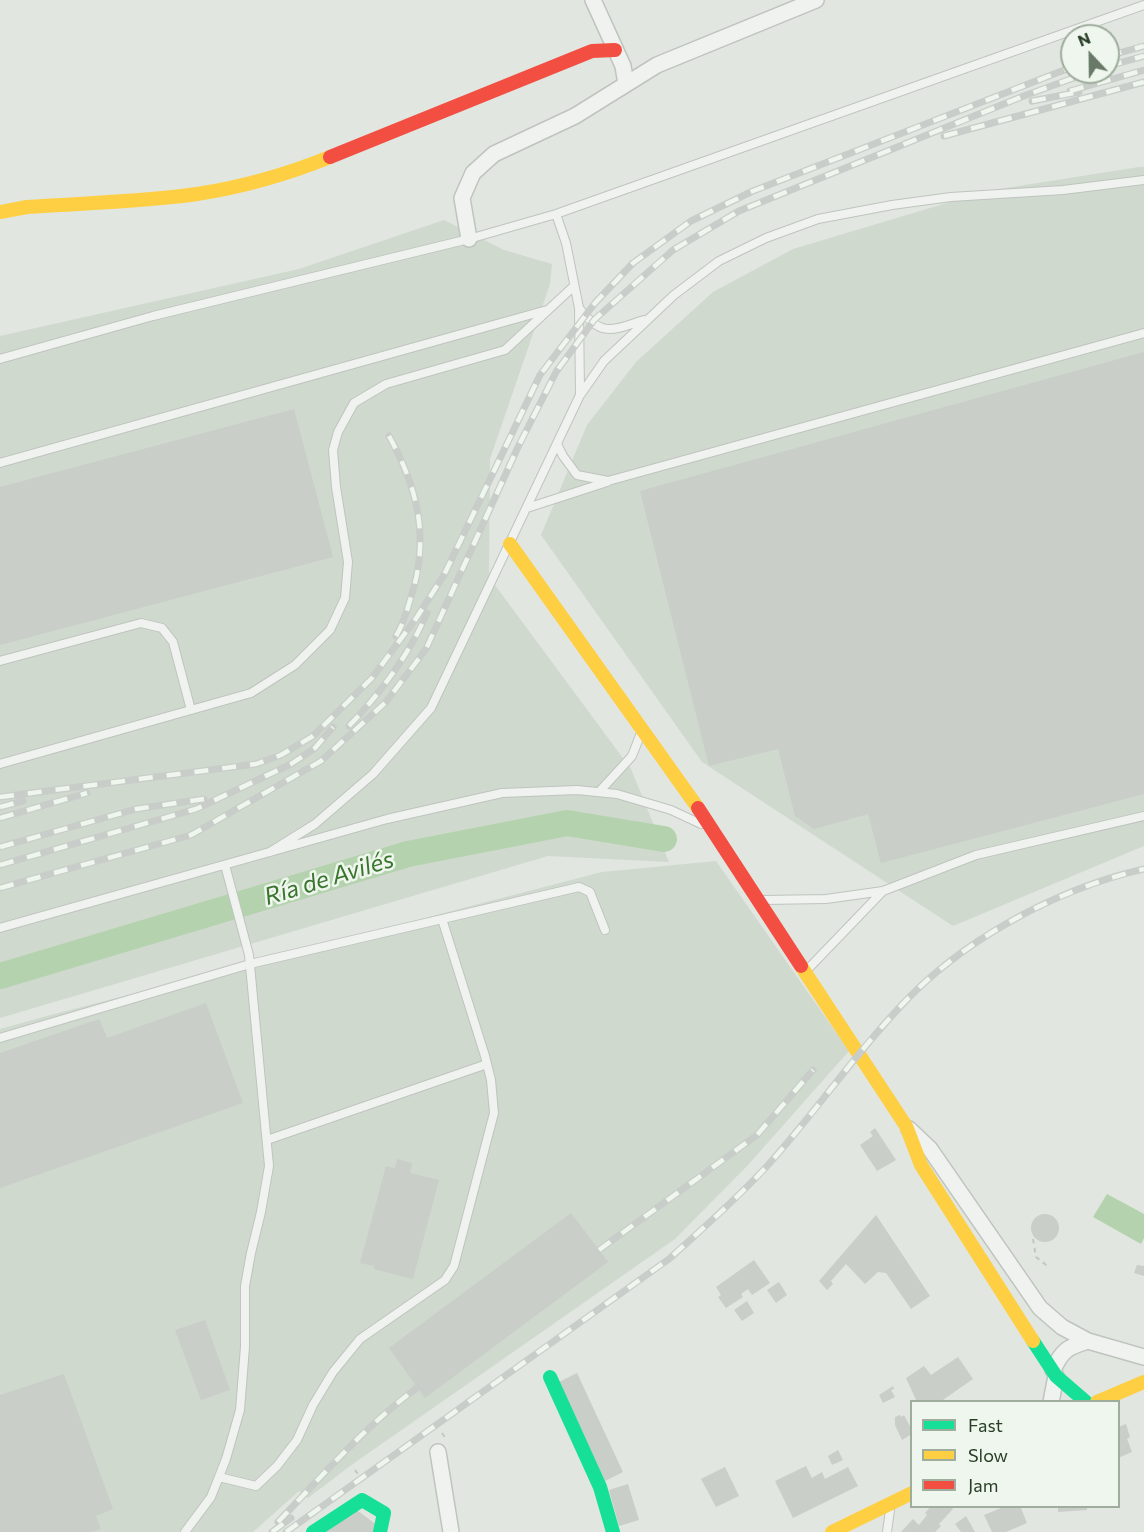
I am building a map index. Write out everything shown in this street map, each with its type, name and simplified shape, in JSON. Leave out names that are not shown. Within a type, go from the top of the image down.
[{"type":"street","points":[[593,0],[623,66],[626,84]]},
{"type":"street","points":[[469,239],[462,198],[473,173],[494,154],[575,116],[657,65],[816,0]]},
{"type":"street","points":[[0,212],[27,207],[196,194],[230,188],[302,168],[592,51],[615,50]]},
{"type":"street","points":[[510,544],[712,829],[906,1126],[921,1165],[1055,1373],[1068,1388],[1085,1400]]},
{"type":"street","points":[[906,1126],[930,1149],[1040,1308],[1062,1327],[1088,1341],[1144,1357]]},
{"type":"street","points":[[1051,1400],[1058,1359],[1069,1346],[1088,1341]]},
{"type":"street","points":[[550,1377],[600,1487],[613,1532]]},
{"type":"street","points":[[1099,1400],[1144,1382]]},
{"type":"street","points":[[438,1452],[452,1532]]},
{"type":"street","points":[[832,1532],[910,1494]]},
{"type":"street","points":[[313,1532],[362,1500],[384,1514],[380,1532]]},
{"type":"lane","points":[[0,359],[153,316],[469,239],[556,214],[1144,4]]},
{"type":"lane","points":[[270,852],[315,824],[373,774],[431,708],[580,395],[604,361],[648,318],[718,261],[766,238],[818,219],[951,196],[1063,190],[1144,180]]},
{"type":"lane","points":[[556,214],[566,243],[579,308],[580,395]]},
{"type":"lane","points":[[0,764],[259,690],[295,665],[330,630],[345,598],[348,562],[336,487],[333,450],[338,432],[354,403],[386,384],[505,350],[574,286]]},
{"type":"lane","points":[[579,308],[592,323],[610,330],[648,318]]},
{"type":"lane","points":[[0,464],[550,309]]},
{"type":"lane","points":[[527,508],[608,481],[1144,333]]},
{"type":"lane","points":[[558,444],[563,456],[577,475],[608,481]]},
{"type":"lane","points":[[0,661],[141,622],[162,628],[173,642],[191,710]]},
{"type":"lane","points":[[599,792],[633,756],[643,730]]},
{"type":"lane","points":[[0,927],[387,819],[502,793],[577,790],[617,794],[670,810],[712,829]]},
{"type":"lane","points":[[758,900],[826,899],[883,891],[976,855],[1144,816]]},
{"type":"lane","points":[[185,1532],[212,1497],[240,1410],[245,1347],[245,1287],[269,1166],[250,960],[225,865]]},
{"type":"lane","points":[[0,1038],[250,960],[579,887],[590,892],[605,930]]},
{"type":"lane","points":[[805,972],[883,891]]},
{"type":"lane","points":[[219,1477],[256,1486],[277,1466],[297,1440],[313,1405],[333,1372],[360,1339],[445,1281],[453,1266],[494,1113],[487,1064],[442,919]]},
{"type":"lane","points":[[267,1140],[487,1064]]},
{"type":"lane","points":[[888,1532],[891,1503]]},
{"type":"path","points":[[1033,1239],[1036,1257],[1050,1268]]},
{"type":"path","points":[[356,1470],[363,1481]]},
{"type":"shaded area","points":[[1144,167],[1144,846],[953,926],[702,762],[541,535],[587,425],[636,362],[713,292],[793,249],[987,191]]},
{"type":"shaded area","points":[[444,220],[504,250],[552,264],[550,284],[490,459],[489,577],[631,769],[669,862],[548,856],[0,1018],[0,336],[299,269]]},
{"type":"shaded area","points":[[716,861],[849,1051],[748,1165],[675,1239],[350,1466],[308,1498],[299,1491],[253,1532],[0,1532],[0,1029],[602,872]]},
{"type":"shaded area","points":[[1107,1194],[1144,1214],[1144,1238],[1141,1244],[1093,1217]]},
{"type":"building","points":[[1144,352],[1144,794],[881,863],[868,814],[814,829],[795,816],[778,749],[709,766],[640,491]]},
{"type":"building","points":[[294,409],[333,557],[0,645],[0,487]]},
{"type":"building","points":[[206,1003],[243,1103],[0,1188],[0,1053],[99,1019],[107,1038]]},
{"type":"building","points":[[875,1128],[896,1160],[877,1171],[860,1145],[873,1136],[870,1132]]},
{"type":"building","points":[[397,1159],[412,1163],[410,1173],[439,1180],[413,1279],[360,1263],[386,1166],[395,1168]]},
{"type":"building","points":[[571,1213],[608,1262],[425,1398],[389,1348]]},
{"type":"building","points":[[1045,1214],[1055,1218],[1059,1228],[1055,1238],[1045,1242],[1035,1238],[1031,1228],[1035,1218]]},
{"type":"building","points":[[876,1215],[930,1296],[911,1309],[886,1273],[878,1272],[865,1284],[846,1264],[831,1281],[833,1284],[827,1290],[819,1281]]},
{"type":"building","points":[[754,1260],[770,1283],[752,1295],[748,1289],[741,1294],[743,1297],[726,1308],[718,1297],[721,1295],[716,1287]]},
{"type":"building","points":[[1137,1265],[1144,1266],[1144,1276],[1134,1273]]},
{"type":"building","points":[[779,1282],[787,1295],[776,1303],[767,1290]]},
{"type":"building","points":[[747,1301],[754,1313],[742,1321],[734,1310]]},
{"type":"building","points":[[205,1320],[230,1390],[201,1400],[175,1330]]},
{"type":"building","points":[[958,1357],[973,1379],[943,1400],[916,1400],[906,1378],[924,1366],[931,1375]]},
{"type":"building","points":[[577,1373],[623,1472],[605,1481],[559,1382]]},
{"type":"building","points":[[64,1374],[113,1509],[96,1516],[101,1529],[92,1532],[0,1532],[0,1395]]},
{"type":"building","points":[[893,1386],[894,1389],[891,1390],[895,1397],[883,1403],[879,1395]]},
{"type":"building","points":[[904,1415],[910,1426],[910,1435],[902,1440],[895,1425],[895,1417]]},
{"type":"building","points":[[1126,1424],[1130,1437],[1127,1439],[1132,1452],[1120,1457],[1120,1426]]},
{"type":"building","points":[[838,1450],[843,1460],[832,1465],[828,1456]]},
{"type":"building","points":[[806,1466],[812,1478],[822,1472],[825,1479],[848,1467],[858,1486],[793,1518],[775,1481]]},
{"type":"building","points":[[725,1467],[739,1496],[716,1507],[701,1479]]},
{"type":"building","points":[[628,1484],[639,1520],[619,1526],[609,1490]]},
{"type":"building","points":[[929,1508],[953,1509],[935,1532],[901,1532],[913,1519],[919,1525],[927,1515],[925,1513]]},
{"type":"building","points":[[1001,1508],[1021,1508],[1027,1523],[1006,1532],[992,1532],[984,1515]]},
{"type":"building","points":[[1058,1508],[1087,1508],[1087,1510],[1058,1512]]},
{"type":"building","points":[[357,1510],[378,1526],[376,1532],[324,1532]]},
{"type":"building","points":[[966,1516],[975,1532],[961,1532],[955,1524]]},
{"type":"waterway","name":"Ría de Avilés","points":[[0,976],[408,854],[567,823],[664,839]]},
{"type":"railway","points":[[1120,53],[1144,46]]},
{"type":"railway","points":[[1120,63],[1144,56]]},
{"type":"railway","points":[[1070,91],[1144,70]]},
{"type":"railway","points":[[0,797],[256,764],[281,755],[313,736],[372,678],[417,617],[444,575],[540,375],[595,303],[633,263],[691,221],[753,191],[1060,72]]},
{"type":"railway","points":[[944,136],[1144,82]]},
{"type":"railway","points":[[0,888],[191,835],[321,761],[386,702],[426,649],[518,447],[556,372],[594,320],[673,250],[739,211],[1060,83]]},
{"type":"railway","points":[[1032,101],[1079,92]]},
{"type":"railway","points":[[389,436],[414,495],[420,534],[417,575],[405,616],[396,636]]},
{"type":"railway","points":[[349,726],[393,672],[412,643],[427,613]]},
{"type":"railway","points":[[0,865],[196,809],[291,764],[315,748],[333,727]]},
{"type":"railway","points":[[0,818],[87,793]]},
{"type":"railway","points":[[0,847],[136,809],[204,799]]},
{"type":"railway","points":[[0,807],[23,801]]},
{"type":"railway","points":[[286,1532],[669,1259],[757,1177],[899,1008],[951,961],[980,940],[1044,904],[1111,878],[1144,869]]},
{"type":"railway","points":[[599,1250],[757,1135],[813,1070]]},
{"type":"railway","points":[[278,1522],[362,1435],[418,1387]]},
{"type":"railway","points":[[272,1532],[291,1518]]},
{"type":"traffic: fast","points":[[1033,1341],[1056,1376],[1084,1400]]},
{"type":"traffic: fast","points":[[550,1377],[600,1487],[613,1532]]},
{"type":"traffic: fast","points":[[313,1532],[362,1500],[384,1513],[380,1532]]},
{"type":"traffic: slow","points":[[0,212],[27,207],[133,201],[197,194],[265,179],[330,157]]},
{"type":"traffic: slow","points":[[510,544],[698,808]]},
{"type":"traffic: slow","points":[[801,966],[906,1126],[921,1165],[1033,1341]]},
{"type":"traffic: slow","points":[[1102,1400],[1144,1382]]},
{"type":"traffic: slow","points":[[832,1532],[910,1494]]},
{"type":"traffic: jam","points":[[330,157],[592,51],[615,50]]},
{"type":"traffic: jam","points":[[698,808],[801,966]]}]
